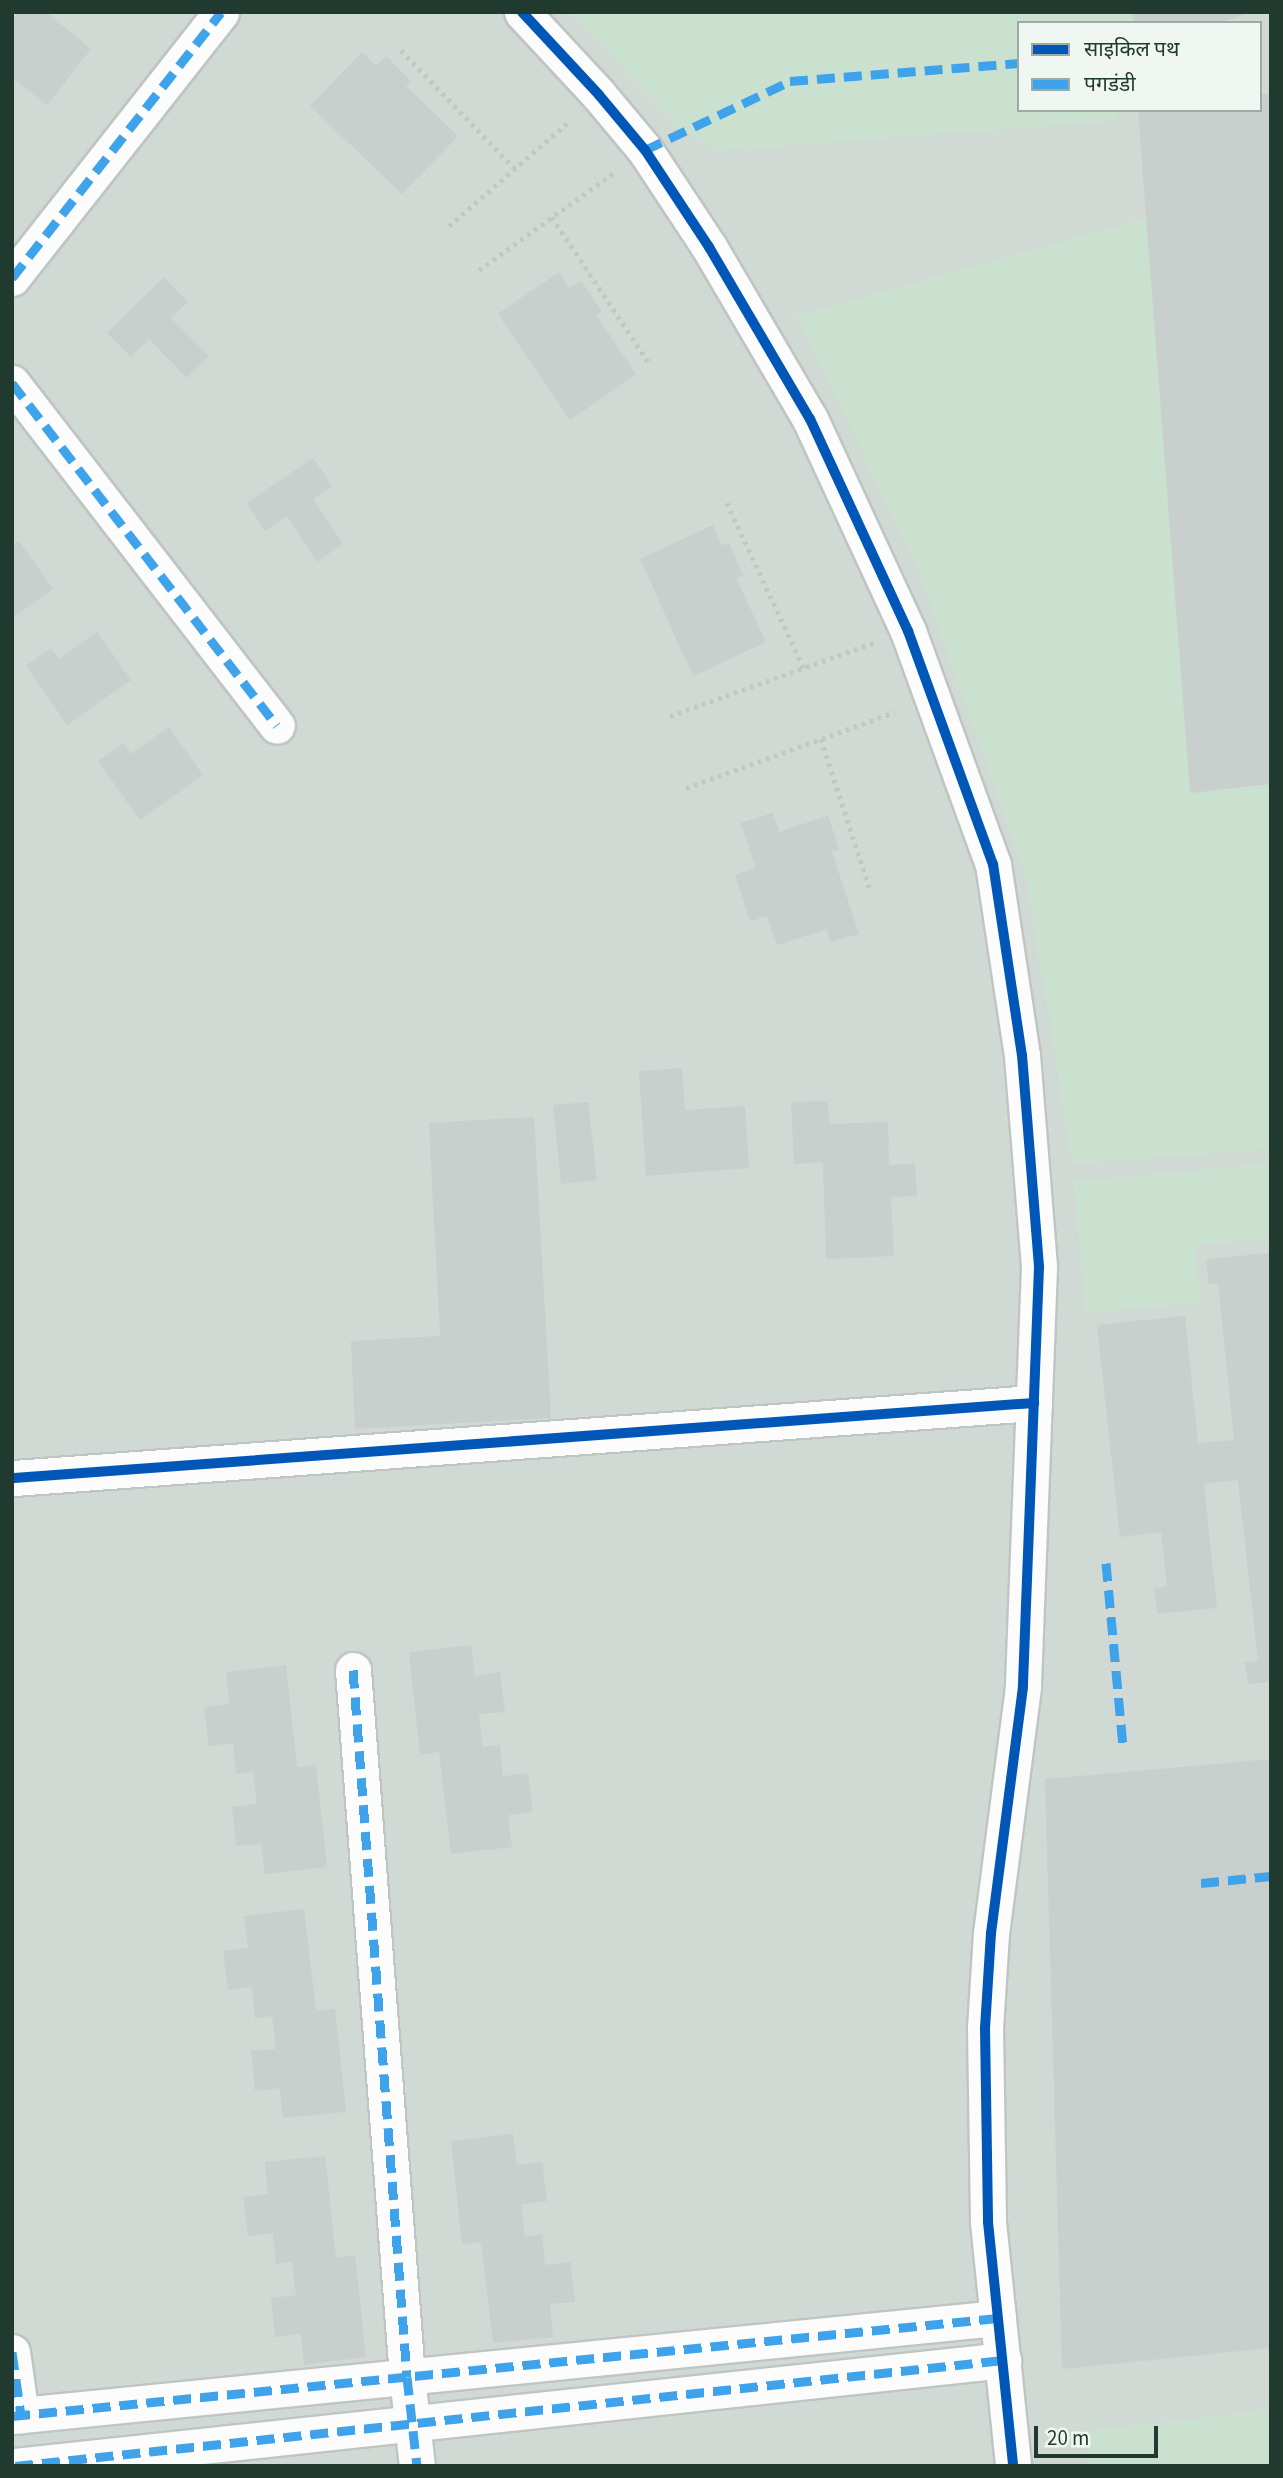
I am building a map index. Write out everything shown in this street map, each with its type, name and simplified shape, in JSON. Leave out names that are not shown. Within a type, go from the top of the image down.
[{"type":"street","points":[[12,278],[221,12]]},
{"type":"street","points":[[522,12],[600,95],[645,150],[709,247],[810,419],[908,631],[993,864],[1020,1041],[1039,1267],[1023,1687],[991,1933],[985,2028],[988,2222],[1013,2466]]},
{"type":"street","points":[[12,383],[277,726]]},
{"type":"street","points":[[13,1478],[1034,1403]]},
{"type":"street","points":[[353,1670],[407,2377],[417,2466]]},
{"type":"street","points":[[12,2353],[16,2416],[998,2318]]},
{"type":"street","points":[[15,2466],[413,2421],[1003,2360]]},
{"type":"path","points":[[401,50],[515,169]]},
{"type":"path","points":[[449,226],[600,95]]},
{"type":"path","points":[[479,270],[645,150]]},
{"type":"path","points":[[552,217],[649,363]]},
{"type":"path","points":[[727,503],[804,668]]},
{"type":"path","points":[[670,716],[908,631]]},
{"type":"path","points":[[686,788],[932,698]]},
{"type":"path","points":[[821,739],[869,887]]},
{"type":"shaded area","points":[[12,12],[1271,12],[1271,2466],[12,2466]]},
{"type":"green space","points":[[569,12],[1134,12],[1133,21],[1017,21],[1017,112],[1118,112],[1116,121],[717,151],[677,125]]},
{"type":"green space","points":[[1157,215],[1191,793],[1271,784],[1271,1149],[1072,1164],[1027,881],[916,563],[796,316]]},
{"type":"green space","points":[[1271,1163],[1271,1238],[1195,1245],[1200,1303],[1086,1313],[1073,1182]]},
{"type":"green space","points":[[1271,2410],[1271,2466],[1091,2466],[1087,2431]]},
{"type":"building","points":[[19,12],[46,12],[91,49],[47,105],[12,77],[12,21]]},
{"type":"building","points":[[1134,12],[1249,12],[1226,21],[1133,21]]},
{"type":"building","points":[[362,52],[376,66],[386,56],[411,81],[406,86],[458,136],[402,194],[310,106]]},
{"type":"building","points":[[1262,94],[1271,95],[1271,784],[1190,793],[1138,112],[1262,112]]},
{"type":"building","points":[[559,272],[569,288],[581,281],[602,311],[596,315],[636,374],[570,420],[498,314]]},
{"type":"building","points":[[164,277],[188,302],[171,318],[209,356],[187,378],[149,339],[131,357],[107,333]]},
{"type":"building","points":[[313,458],[332,486],[313,499],[343,544],[317,562],[287,516],[265,531],[247,503]]},
{"type":"building","points":[[713,525],[722,546],[729,543],[743,575],[736,578],[766,642],[693,676],[640,559]]},
{"type":"building","points":[[19,541],[53,589],[12,618],[12,546]]},
{"type":"building","points":[[97,632],[131,680],[67,725],[26,666],[51,648],[59,659]]},
{"type":"building","points":[[169,727],[203,775],[140,820],[98,761],[123,743],[131,754]]},
{"type":"building","points":[[773,813],[779,832],[828,816],[839,849],[832,852],[859,934],[831,942],[827,929],[777,945],[767,916],[750,921],[735,875],[756,868],[741,823]]},
{"type":"building","points":[[682,1068],[685,1110],[745,1106],[749,1168],[646,1176],[639,1071]]},
{"type":"building","points":[[828,1101],[829,1124],[888,1122],[889,1165],[915,1164],[917,1196],[891,1197],[894,1256],[826,1259],[823,1162],[794,1164],[791,1102]]},
{"type":"building","points":[[588,1102],[597,1180],[561,1184],[553,1105]]},
{"type":"building","points":[[534,1117],[551,1418],[355,1429],[351,1341],[440,1336],[429,1123]]},
{"type":"building","points":[[1271,1253],[1271,1682],[1248,1684],[1245,1663],[1258,1661],[1238,1480],[1204,1484],[1217,1608],[1157,1614],[1154,1588],[1167,1587],[1161,1532],[1120,1537],[1097,1325],[1185,1316],[1198,1443],[1234,1440],[1218,1283],[1209,1284],[1206,1259]]},
{"type":"building","points":[[471,1645],[475,1676],[500,1672],[505,1712],[479,1714],[483,1747],[500,1745],[503,1776],[528,1773],[533,1812],[508,1815],[512,1847],[451,1854],[439,1752],[420,1755],[409,1652]]},
{"type":"building","points":[[286,1665],[297,1767],[316,1765],[327,1867],[265,1874],[261,1844],[236,1846],[232,1807],[257,1804],[253,1772],[236,1774],[233,1743],[209,1746],[204,1707],[229,1704],[226,1672]]},
{"type":"building","points":[[1271,1759],[1271,2348],[1062,2369],[1045,1779]]},
{"type":"building","points":[[304,1909],[316,2011],[335,2009],[346,2112],[283,2118],[280,2088],[255,2091],[251,2051],[276,2049],[272,2016],[255,2018],[252,1987],[228,1990],[223,1951],[248,1948],[244,1916]]},
{"type":"building","points":[[513,2134],[517,2165],[542,2162],[547,2201],[521,2204],[525,2237],[542,2234],[545,2265],[570,2262],[575,2302],[550,2304],[553,2337],[493,2343],[481,2242],[462,2244],[451,2141]]},
{"type":"building","points":[[325,2156],[336,2258],[355,2255],[366,2357],[304,2365],[301,2334],[275,2337],[271,2298],[296,2295],[292,2262],[276,2264],[273,2233],[248,2236],[243,2197],[268,2194],[265,2162]]},
{"type":"marked path","points":[[12,278],[221,12]]},
{"type":"marked path","points":[[645,150],[790,81],[1017,63]]},
{"type":"marked path","points":[[12,383],[277,726]]},
{"type":"marked path","points":[[1106,1563],[1123,1745]]},
{"type":"marked path","points":[[353,1670],[407,2377],[417,2466]]},
{"type":"marked path","points":[[1201,1883],[1271,1876]]},
{"type":"marked path","points":[[12,2416],[998,2318]]},
{"type":"marked path","points":[[12,2352],[21,2415]]},
{"type":"marked path","points":[[15,2466],[1003,2360]]},
{"type":"cycle path","points":[[522,12],[599,95],[645,150],[709,247],[810,419],[908,631],[993,864],[1022,1055],[1039,1267],[1023,1687],[991,1933],[985,2028],[988,2222],[1013,2466]]},
{"type":"cycle path","points":[[14,1478],[1034,1403]]}]
